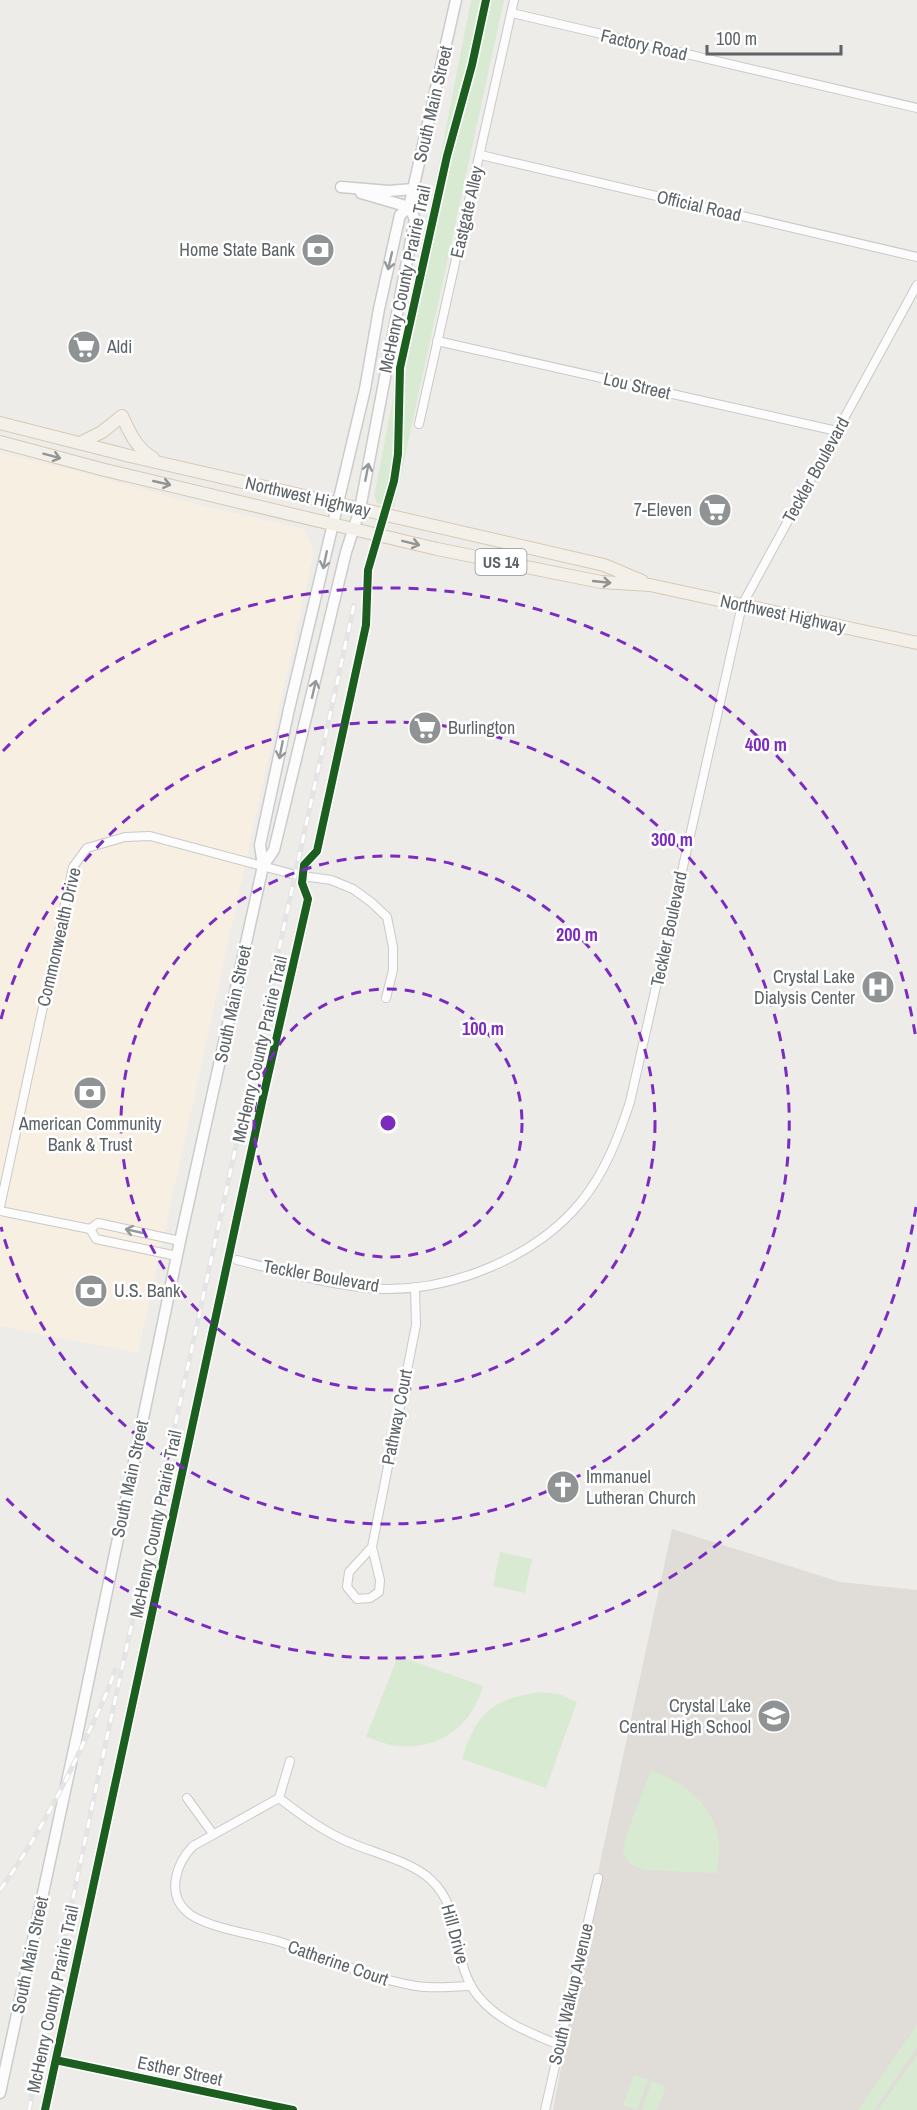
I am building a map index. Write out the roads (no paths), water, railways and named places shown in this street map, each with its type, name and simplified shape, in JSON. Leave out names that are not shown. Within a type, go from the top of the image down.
[{"type":"main road","points":[[80,442],[102,432],[122,416],[134,442],[142,452],[162,463]]},
{"type":"main road","name":"Northwest Highway","points":[[0,423],[162,463],[604,565],[650,585]]},
{"type":"main road","name":"Northwest Highway","points":[[0,442],[105,470],[437,549],[601,582],[650,585],[917,643]]},
{"type":"street","name":"South Main Street","points":[[0,2093],[180,1241],[263,866],[260,845],[289,709],[365,389],[379,309],[400,215],[409,207],[456,0]]},
{"type":"street","name":"Eastgate Alley","points":[[419,424],[514,0]]},
{"type":"street","name":"Factory Road","points":[[512,13],[917,108]]},
{"type":"street","name":"Official Road","points":[[481,154],[917,257]]},
{"type":"street","points":[[409,207],[340,187],[389,191],[413,189]]},
{"type":"street","name":"South Main Street","points":[[263,866],[274,850],[346,552],[360,509],[416,219],[409,207]]},
{"type":"street","name":"Teckler Boulevard","points":[[237,1260],[329,1281],[384,1289],[415,1287],[460,1278],[495,1266],[553,1229],[579,1204],[601,1173],[618,1140],[630,1102],[742,605],[917,285]]},
{"type":"street","name":"Lou Street","points":[[437,341],[837,431]]},
{"type":"street","name":"Commonwealth Drive","points":[[0,1209],[73,867],[87,848],[125,837],[150,836],[296,875],[331,880],[353,889],[387,917],[393,947],[393,970],[386,998]]},
{"type":"street","points":[[0,1209],[90,1229],[96,1239],[177,1256]]},
{"type":"street","points":[[90,1229],[98,1223],[180,1241]]},
{"type":"street","name":"Pathway Court","points":[[372,1547],[349,1572],[347,1587],[357,1599],[370,1598],[379,1592],[380,1580],[372,1547],[416,1325],[415,1287]]},
{"type":"street","points":[[188,1797],[213,1834],[279,1798],[290,1761]]},
{"type":"street","name":"Hill Drive","points":[[279,1798],[319,1827],[345,1841],[414,1868],[430,1878],[448,1899],[462,1961],[477,1996],[503,2019],[559,2045]]},
{"type":"street","name":"Catherine Court","points":[[213,1834],[185,1853],[176,1872],[175,1886],[183,1909],[207,1924],[276,1941],[388,1981],[420,1987],[471,1986]]},
{"type":"street","name":"South Walkup Avenue","points":[[545,2110],[598,1878]]},
{"type":"street","name":"Esther Street","points":[[60,2061],[293,2110]]},
{"type":"railway","points":[[29,2110],[97,1783],[354,605]]},
{"type":"railway","points":[[0,1890],[24,1855],[56,1800],[97,1716],[115,1670]]},
{"type":"place","name":"Home State Bank","points":[[318,250]]},
{"type":"place","name":"Aldi","points":[[84,347]]},
{"type":"place","name":"7-Eleven","points":[[715,510]]},
{"type":"place","name":"Burlington","points":[[425,728]]},
{"type":"place","name":"Crystal Lake Dialysis Center","points":[[878,987]]},
{"type":"place","name":"American Community Bank & Trust","points":[[90,1093]]},
{"type":"place","name":"U.S. Bank","points":[[91,1291]]},
{"type":"place","name":"Immanuel Lutheran Church","points":[[563,1487]]},
{"type":"place","name":"Crystal Lake Central High School","points":[[774,1716]]}]
